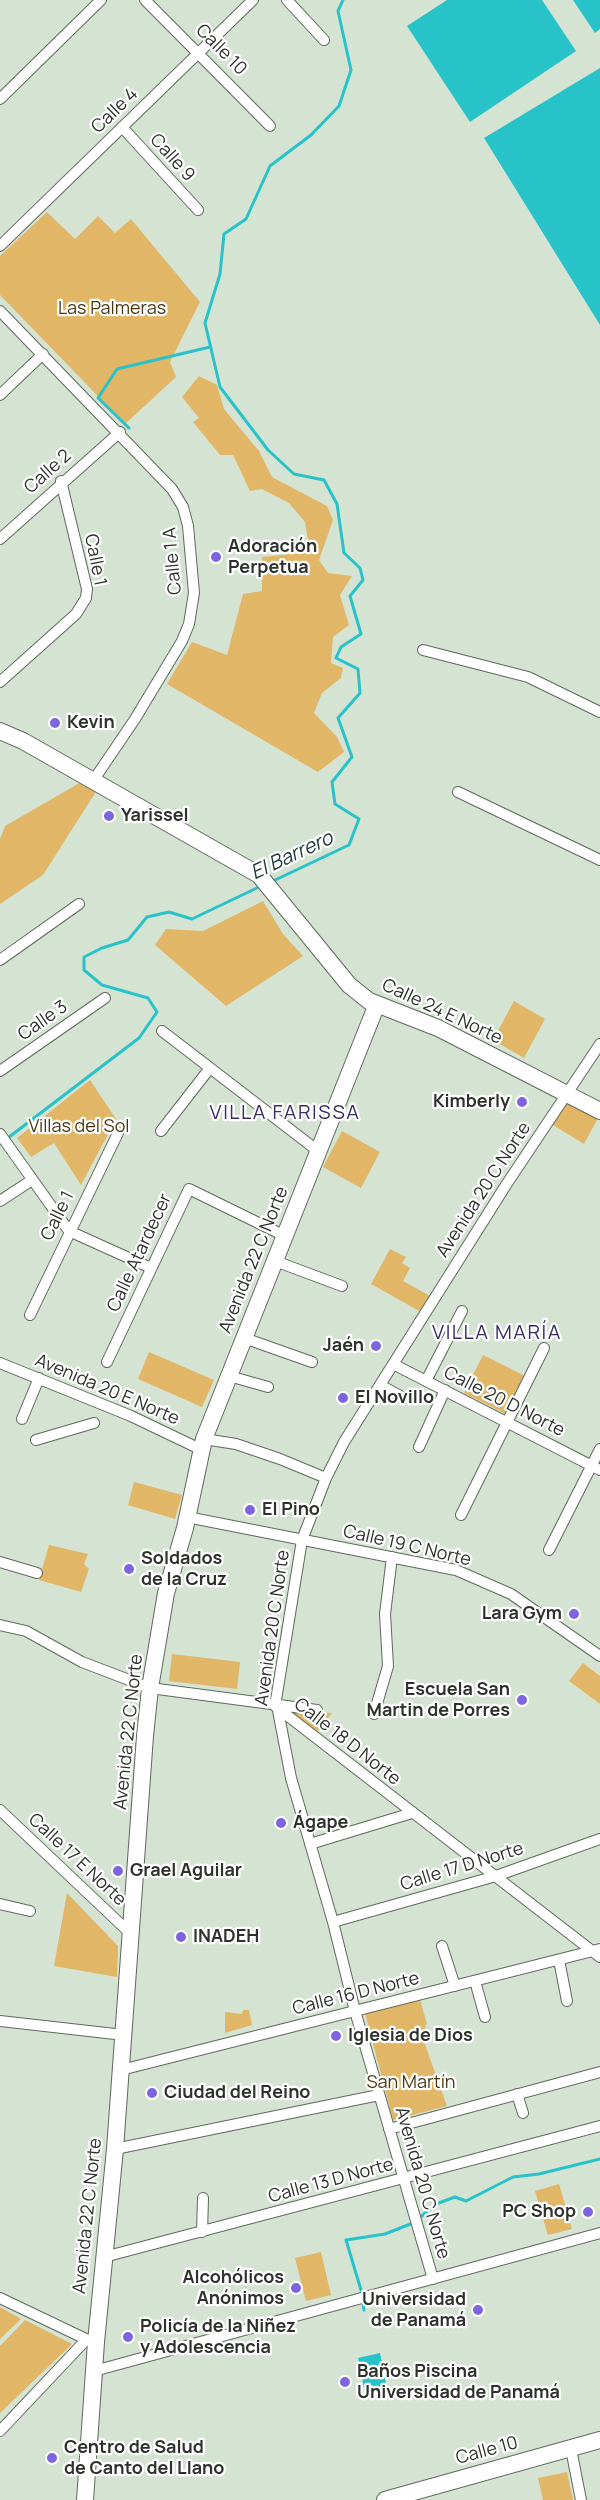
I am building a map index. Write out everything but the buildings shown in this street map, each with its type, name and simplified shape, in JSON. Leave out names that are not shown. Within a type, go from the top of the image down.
[{"type":"street","points":[[0,99],[101,0]]},
{"type":"street","name":"Calle 10","points":[[145,0],[270,126]]},
{"type":"street","name":"Calle 4","points":[[0,246],[253,0]]},
{"type":"street","points":[[287,0],[324,40]]},
{"type":"street","name":"Calle 9","points":[[122,127],[198,210]]},
{"type":"street","name":"Calle 1 A","points":[[0,311],[120,432],[172,489],[183,507],[193,566],[193,609],[182,641],[93,781]]},
{"type":"street","points":[[0,395],[43,354]]},
{"type":"street","name":"Calle 2","points":[[0,539],[61,482],[120,432]]},
{"type":"street","name":"Calle 1","points":[[0,682],[76,614],[86,598],[87,589],[61,482]]},
{"type":"street","points":[[423,650],[528,676],[600,712]]},
{"type":"street","name":"Calle 24 E Norte","points":[[0,731],[23,741],[93,781],[266,884],[349,985],[377,1004],[438,1028],[600,1111]]},
{"type":"street","points":[[458,792],[600,860]]},
{"type":"street","points":[[0,960],[79,904]]},
{"type":"street","name":"Calle 3","points":[[0,1071],[105,998]]},
{"type":"street","name":"Avenida 22 C Norte","points":[[85,2500],[94,2371],[90,2341],[104,2256],[115,2149],[150,1688],[166,1593],[187,1517],[202,1444],[377,1004]]},
{"type":"street","points":[[162,1031],[318,1151]]},
{"type":"street","name":"Avenida 20 C Norte","points":[[433,2279],[355,2011],[333,1922],[291,1778],[275,1706],[302,1539],[326,1478],[344,1442],[393,1364],[600,1044]]},
{"type":"street","points":[[161,1131],[210,1068]]},
{"type":"street","name":"Calle 1","points":[[30,1315],[118,1133]]},
{"type":"street","points":[[0,1134],[69,1231],[151,1268]]},
{"type":"street","points":[[0,1201],[32,1179]]},
{"type":"street","name":"Calle Atardecer","points":[[107,1362],[189,1189],[285,1236]]},
{"type":"street","points":[[275,1261],[342,1286]]},
{"type":"street","points":[[426,1381],[462,1311]]},
{"type":"street","points":[[244,1338],[312,1362]]},
{"type":"street","points":[[461,1515],[544,1348]]},
{"type":"street","name":"Avenida 20 E Norte","points":[[0,1363],[202,1444],[236,1444],[326,1478]]},
{"type":"street","name":"Calle 20 D Norte","points":[[393,1364],[509,1421],[596,1468]]},
{"type":"street","points":[[229,1376],[268,1387]]},
{"type":"street","points":[[22,1419],[39,1378]]},
{"type":"street","points":[[380,1385],[402,1397]]},
{"type":"street","points":[[419,1447],[446,1390]]},
{"type":"street","points":[[36,1440],[94,1423]]},
{"type":"street","points":[[549,1550],[596,1468],[600,1449]]},
{"type":"street","name":"Calle 19 C Norte","points":[[187,1517],[456,1570],[511,1594],[600,1656]]},
{"type":"street","points":[[374,1714],[388,1666],[385,1614],[392,1557]]},
{"type":"street","points":[[0,1562],[37,1573]]},
{"type":"street","name":"Calle 18 D Norte","points":[[0,1625],[26,1631],[82,1662],[150,1688],[275,1706],[412,1814],[597,1953]]},
{"type":"street","points":[[275,1706],[317,1710]]},
{"type":"street","name":"Calle 17 E Norte","points":[[0,1810],[131,1934]]},
{"type":"street","points":[[310,1844],[412,1814]]},
{"type":"street","name":"Calle 17 D Norte","points":[[333,1922],[496,1876],[600,1839]]},
{"type":"street","points":[[0,1904],[30,1911]]},
{"type":"street","points":[[442,1946],[455,1986]]},
{"type":"street","name":"Calle 16 D Norte","points":[[121,2070],[559,1960],[597,1953]]},
{"type":"street","points":[[559,1960],[567,2001]]},
{"type":"street","points":[[475,1981],[484,2017]]},
{"type":"street","points":[[0,2021],[124,2035]]},
{"type":"street","points":[[389,2129],[600,2072]]},
{"type":"street","points":[[517,2094],[523,2113]]},
{"type":"street","points":[[115,2149],[379,2096]]},
{"type":"street","name":"Calle 13 D Norte","points":[[104,2256],[404,2180],[600,2126]]},
{"type":"street","points":[[202,2232],[203,2198]]},
{"type":"street","points":[[94,2371],[600,2233]]},
{"type":"street","points":[[0,2298],[90,2341],[0,2431]]},
{"type":"street","name":"Calle 10","points":[[385,2500],[600,2440]]},
{"type":"street","points":[[571,2448],[581,2500]]},
{"type":"green space","name":"Las Palmeras","points":[[47,212],[75,239],[98,216],[115,233],[131,219],[200,302],[170,362],[176,377],[125,424],[0,295],[0,256]]},
{"type":"green space","points":[[199,376],[217,385],[224,409],[259,451],[272,477],[327,506],[333,520],[319,560],[328,573],[352,576],[340,595],[349,625],[333,637],[331,663],[343,668],[341,678],[322,693],[314,713],[337,737],[344,752],[318,772],[167,684],[192,642],[227,655],[243,594],[262,591],[262,557],[310,552],[305,522],[289,503],[262,489],[250,491],[233,455],[220,455],[193,422],[199,418],[182,397]]},
{"type":"green space","points":[[83,781],[97,790],[43,875],[0,904],[0,839],[5,826]]},
{"type":"green space","points":[[263,901],[283,934],[303,956],[226,1006],[155,945],[166,929],[203,931]]},
{"type":"green space","points":[[514,1001],[545,1019],[524,1058],[493,1040]]},
{"type":"green space","name":"Villas del Sol","points":[[90,1080],[116,1119],[81,1185],[54,1143],[31,1157],[17,1138]]},
{"type":"green space","points":[[568,1101],[598,1118],[584,1144],[553,1125]]},
{"type":"green space","points":[[342,1131],[380,1152],[361,1188],[323,1167]]},
{"type":"green space","points":[[390,1249],[406,1257],[402,1263],[410,1268],[403,1281],[432,1297],[423,1313],[371,1284]]},
{"type":"green space","points":[[149,1352],[214,1380],[202,1407],[138,1379]]},
{"type":"green space","points":[[483,1355],[527,1377],[508,1415],[464,1393]]},
{"type":"green space","points":[[134,1482],[182,1495],[175,1519],[128,1505]]},
{"type":"green space","points":[[49,1545],[88,1554],[84,1564],[89,1569],[81,1592],[39,1580]]},
{"type":"green space","points":[[172,1654],[240,1662],[237,1689],[169,1681]]},
{"type":"green space","points":[[583,1663],[600,1676],[600,1704],[569,1681]]},
{"type":"green space","points":[[292,1710],[332,1713],[317,1732],[291,1713]]},
{"type":"green space","points":[[67,1893],[118,1946],[117,1977],[54,1966]]},
{"type":"green space","name":"San Martín","points":[[420,2000],[427,2024],[425,2025],[428,2038],[423,2039],[447,2106],[393,2120],[365,2013]]},
{"type":"green space","points":[[243,2010],[249,2010],[252,2025],[225,2033],[225,2012],[242,2014]]},
{"type":"green space","points":[[559,2184],[572,2229],[548,2235],[535,2191]]},
{"type":"green space","points":[[321,2252],[331,2295],[306,2301],[295,2258]]},
{"type":"green space","points":[[0,2307],[21,2319],[0,2339]]},
{"type":"green space","points":[[25,2320],[72,2344],[0,2413],[0,2346]]},
{"type":"green space","points":[[567,2472],[573,2500],[543,2500],[538,2478]]},
{"type":"water","points":[[447,0],[542,0],[576,51],[470,122],[407,26]]},
{"type":"water","points":[[573,0],[600,0],[600,29],[595,33]]},
{"type":"water","points":[[600,68],[600,325],[484,138]]},
{"type":"water","points":[[380,2353],[387,2388],[365,2393],[358,2358]]},
{"type":"waterway","name":"El Barrero","points":[[273,881],[349,845],[359,819],[335,804],[332,782],[352,757],[338,718],[360,693],[358,669],[336,658],[341,647],[361,634],[350,596],[363,580],[360,568],[344,553],[337,504],[324,480],[294,474],[268,450],[220,387],[205,323],[220,274],[224,234],[246,219],[270,166],[311,135],[339,106],[351,70],[338,11],[343,0]]},
{"type":"waterway","points":[[129,428],[98,398],[117,369],[210,347]]},
{"type":"waterway","name":"El Barrero","points":[[0,1144],[139,1038],[157,1012],[148,998],[102,985],[84,970],[84,957],[102,948],[128,940],[147,917],[169,912],[192,919],[261,886]]},
{"type":"waterway","points":[[417,2220],[436,2204],[455,2197],[466,2201],[513,2177],[539,2174],[600,2159]]},
{"type":"waterway","points":[[364,2310],[361,2290],[346,2240],[385,2234],[413,2223]]},
{"type":"place","name":"Adoración Perpetua","points":[[216,557]]},
{"type":"place","name":"Kevin","points":[[55,723]]},
{"type":"place","name":"Yarissel","points":[[109,816]]},
{"type":"place","name":"Kimberly","points":[[522,1102]]},
{"type":"place","name":"Jaén","points":[[376,1346]]},
{"type":"place","name":"El Novillo","points":[[343,1398]]},
{"type":"place","name":"El Pino","points":[[250,1510]]},
{"type":"place","name":"Soldados de la Cruz","points":[[129,1569]]},
{"type":"place","name":"Lara Gym","points":[[574,1614]]},
{"type":"place","name":"Escuela San Martin de Porres","points":[[522,1700]]},
{"type":"place","name":"Ágape","points":[[281,1823]]},
{"type":"place","name":"Grael Aguilar","points":[[118,1871]]},
{"type":"place","name":"INADEH","points":[[181,1937]]},
{"type":"place","name":"Iglesia de Dios","points":[[336,2036]]},
{"type":"place","name":"Ciudad del Reino","points":[[152,2093]]},
{"type":"place","name":"PC Shop","points":[[588,2212]]},
{"type":"place","name":"Alcohólicos Anónimos","points":[[296,2288]]},
{"type":"place","name":"Universidad de Panamá","points":[[478,2310]]},
{"type":"place","name":"Policía de la Niñez y Adolescencia","points":[[128,2337]]},
{"type":"place","name":"Baños Piscina Universidad de Panamá","points":[[345,2382]]},
{"type":"place","name":"Centro de Salud de Canto del Llano","points":[[52,2458]]},
{"type":"district","name":"VILLA FARISSA","points":[[285,1113]]},
{"type":"district","name":"VILLA MARÍA","points":[[497,1333]]}]
